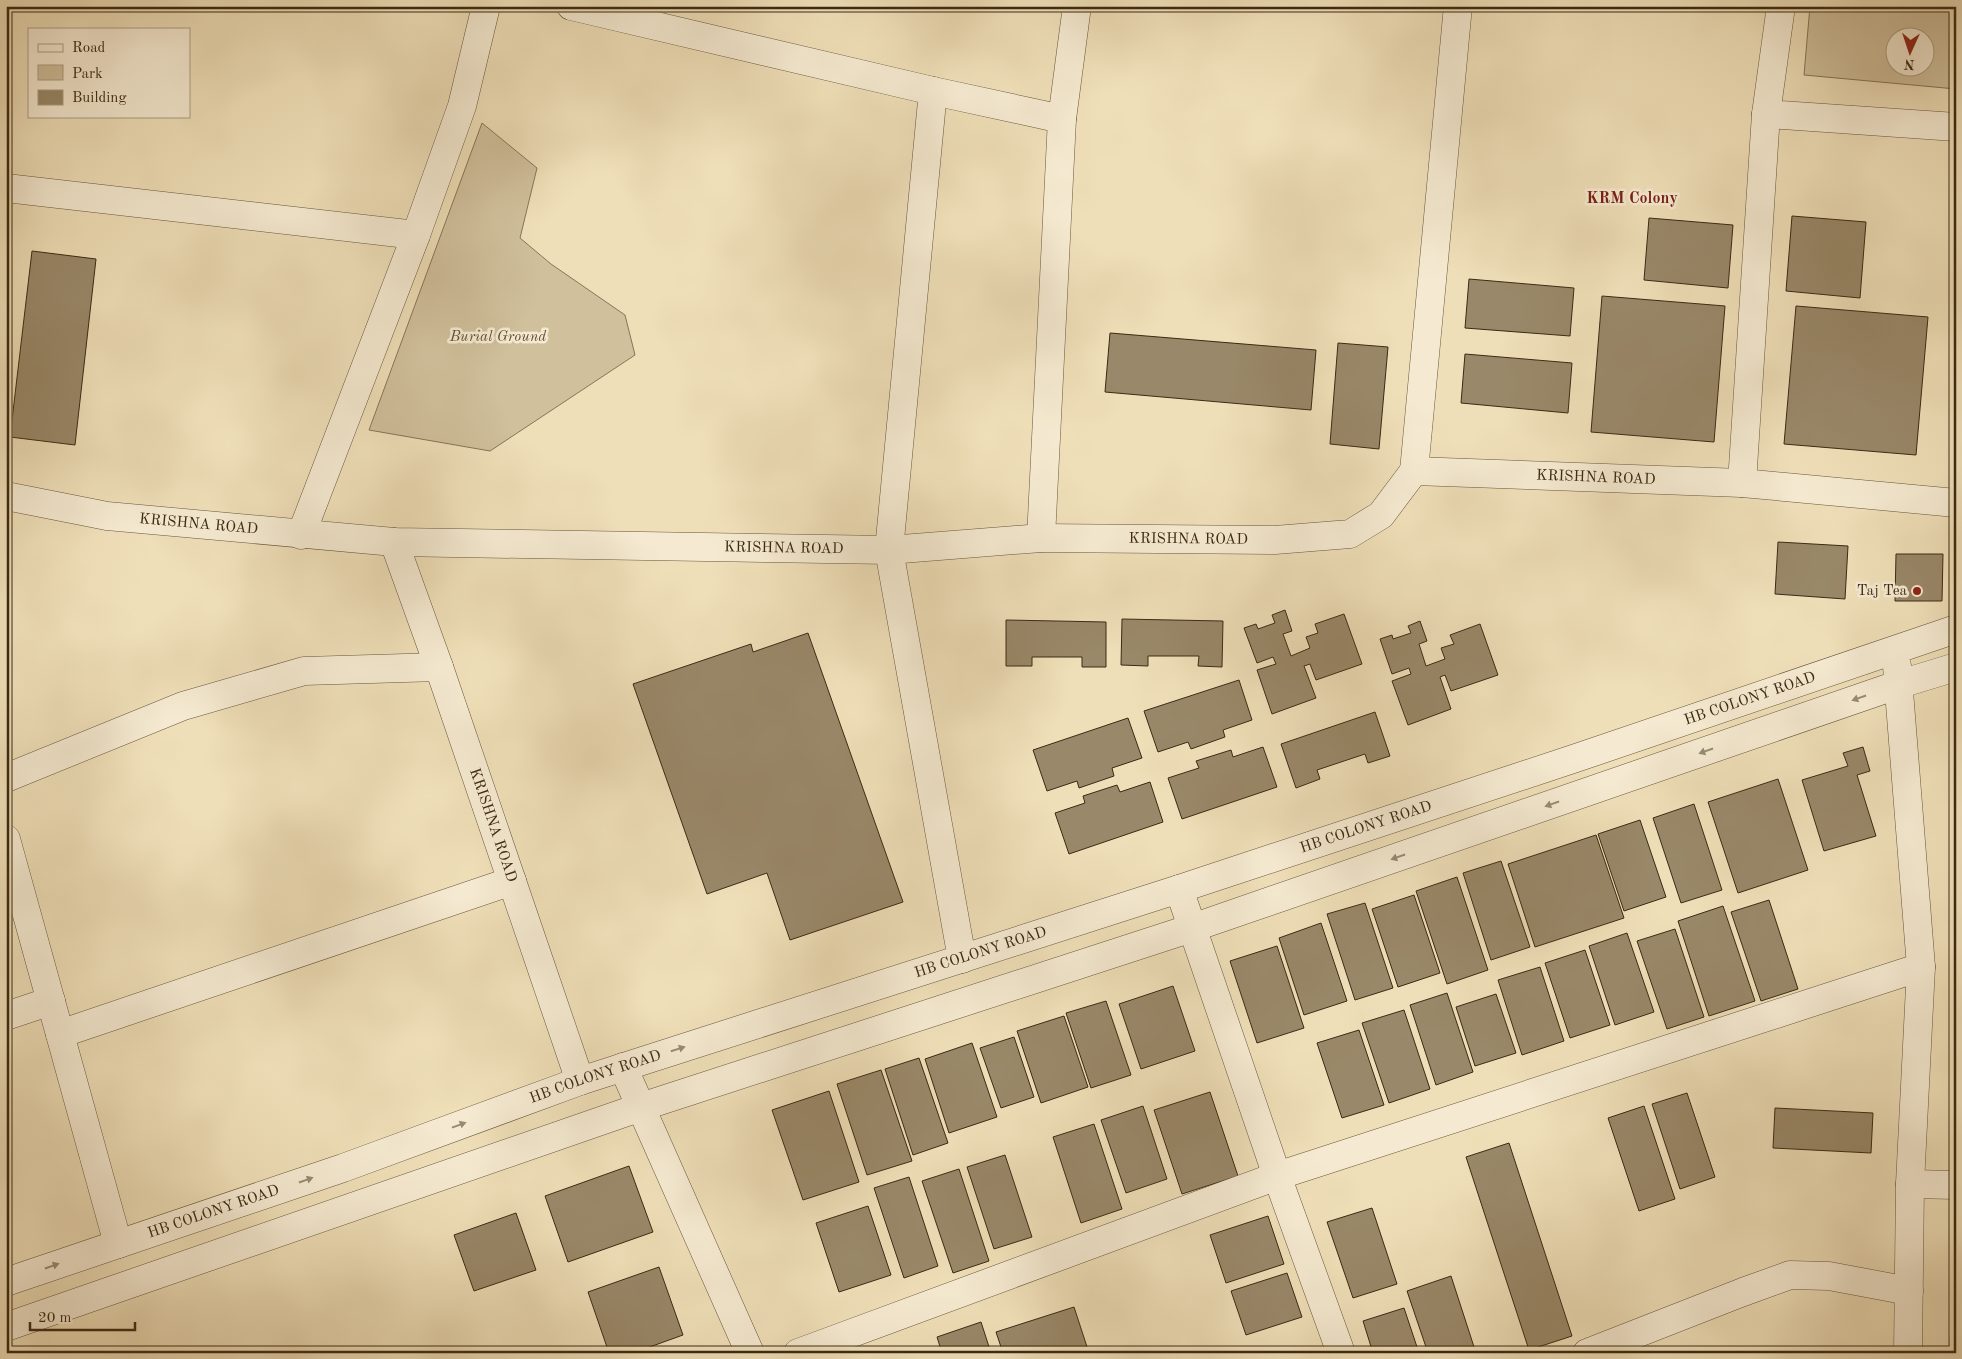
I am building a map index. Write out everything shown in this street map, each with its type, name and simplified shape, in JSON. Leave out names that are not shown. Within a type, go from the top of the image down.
[{"type":"street","points":[[301,534],[416,235],[462,106],[486,6]]},
{"type":"street","points":[[571,6],[932,91],[1062,118]]},
{"type":"street","points":[[1041,538],[1062,118],[1077,6]]},
{"type":"street","points":[[1414,471],[1458,6]]},
{"type":"street","points":[[1742,483],[1766,114],[1781,6]]},
{"type":"street","points":[[932,91],[889,550],[962,959]]},
{"type":"street","points":[[1766,114],[1956,127]]},
{"type":"street","points":[[6,188],[416,235]]},
{"type":"street","name":"KRISHNA ROAD","points":[[6,496],[107,516],[394,542],[889,550],[1041,538],[1274,540],[1350,534],[1381,515],[1414,471],[1742,483],[1956,503]]},
{"type":"street","name":"KRISHNA ROAD","points":[[394,542],[439,667],[580,1081]]},
{"type":"street","name":"HB COLONY ROAD","points":[[6,1282],[343,1168],[623,1066],[1179,889],[1573,759],[1956,629]]},
{"type":"street","points":[[1895,650],[1900,684],[1921,967],[1910,1184],[1908,1353]]},
{"type":"street","points":[[6,778],[183,706],[304,671],[439,667]]},
{"type":"street","points":[[6,1327],[641,1107],[1192,928],[1900,684],[1956,667]]},
{"type":"street","points":[[6,839],[118,1244]]},
{"type":"street","points":[[60,1034],[512,880]]},
{"type":"street","points":[[1179,889],[1340,1353]]},
{"type":"street","points":[[798,1353],[1277,1176],[1921,967]]},
{"type":"street","points":[[6,1016],[51,1001]]},
{"type":"street","points":[[623,1066],[750,1353]]},
{"type":"street","points":[[1910,1184],[1956,1185]]},
{"type":"street","points":[[1587,1353],[1790,1275],[1829,1276],[1909,1291]]},
{"type":"green space","points":[[1810,6],[1956,6],[1956,89],[1804,75]]},
{"type":"green space","name":"Burial Ground","points":[[482,123],[537,168],[520,238],[551,264],[625,315],[635,355],[490,451],[369,430]]},
{"type":"building","points":[[1792,216],[1866,222],[1860,298],[1786,291]]},
{"type":"building","points":[[1649,218],[1733,225],[1728,288],[1644,280]]},
{"type":"building","points":[[32,251],[96,259],[75,445],[10,437]]},
{"type":"building","points":[[1469,279],[1574,288],[1570,336],[1465,328]]},
{"type":"building","points":[[1602,296],[1725,306],[1714,442],[1591,432]]},
{"type":"building","points":[[1796,306],[1928,317],[1916,455],[1784,444]]},
{"type":"building","points":[[1110,333],[1316,350],[1311,410],[1105,392]]},
{"type":"building","points":[[1338,343],[1388,347],[1379,449],[1330,444]]},
{"type":"building","points":[[1465,354],[1572,363],[1568,413],[1461,403]]},
{"type":"building","points":[[1956,387],[1956,445],[1951,445]]},
{"type":"building","points":[[1778,542],[1848,546],[1845,599],[1775,594]]},
{"type":"building","points":[[1896,554],[1943,554],[1942,601],[1895,601]]},
{"type":"building","points":[[1953,555],[1956,555],[1956,589],[1953,590]]},
{"type":"building","points":[[1285,610],[1292,631],[1283,634],[1291,656],[1310,648],[1306,637],[1318,633],[1315,624],[1344,614],[1362,664],[1316,680],[1310,664],[1304,666],[1316,698],[1272,714],[1257,670],[1276,664],[1273,657],[1257,663],[1244,628],[1256,624],[1258,629],[1275,623],[1272,615]]},
{"type":"building","points":[[1122,619],[1223,621],[1222,667],[1198,666],[1199,656],[1148,656],[1148,666],[1121,665]]},
{"type":"building","points":[[1006,620],[1106,622],[1106,667],[1082,667],[1082,657],[1032,657],[1032,666],[1006,666]]},
{"type":"building","points":[[1420,621],[1427,641],[1419,644],[1426,666],[1445,659],[1441,648],[1454,644],[1450,635],[1480,624],[1498,675],[1451,691],[1445,675],[1440,677],[1451,709],[1408,725],[1392,681],[1411,674],[1409,668],[1392,674],[1380,639],[1392,635],[1393,639],[1411,633],[1408,626]]},
{"type":"building","points":[[808,633],[903,902],[790,940],[767,873],[707,894],[633,684],[751,644],[753,652]]},
{"type":"building","points":[[1239,680],[1252,720],[1223,730],[1225,737],[1191,749],[1188,742],[1158,752],[1144,711]]},
{"type":"building","points":[[1375,712],[1390,756],[1368,763],[1365,754],[1317,770],[1320,779],[1296,788],[1281,744]]},
{"type":"building","points":[[1128,718],[1142,758],[1112,768],[1114,776],[1079,788],[1077,781],[1047,791],[1033,750]]},
{"type":"building","points":[[1263,747],[1277,787],[1182,819],[1168,778],[1199,768],[1196,761],[1231,750],[1233,757]]},
{"type":"building","points":[[1863,747],[1870,771],[1857,775],[1876,836],[1824,851],[1802,780],[1848,766],[1843,753]]},
{"type":"building","points":[[1778,779],[1808,870],[1738,893],[1708,802]]},
{"type":"building","points":[[1150,782],[1163,822],[1069,854],[1055,813],[1085,803],[1083,796],[1117,785],[1120,792]]},
{"type":"building","points":[[1694,804],[1722,890],[1681,903],[1653,818]]},
{"type":"building","points":[[1640,820],[1666,897],[1624,911],[1598,834]]},
{"type":"building","points":[[1596,835],[1624,918],[1535,947],[1508,864]]},
{"type":"building","points":[[1501,861],[1530,947],[1491,960],[1463,873]]},
{"type":"building","points":[[1457,877],[1488,970],[1447,984],[1416,891]]},
{"type":"building","points":[[1414,895],[1440,973],[1398,987],[1372,909]]},
{"type":"building","points":[[1769,900],[1798,989],[1761,1001],[1731,912]]},
{"type":"building","points":[[1365,903],[1393,988],[1355,1000],[1327,914]]},
{"type":"building","points":[[1723,906],[1755,1001],[1709,1016],[1678,921]]},
{"type":"building","points":[[1321,923],[1347,1001],[1304,1015],[1279,938]]},
{"type":"building","points":[[1675,929],[1704,1017],[1667,1029],[1637,941]]},
{"type":"building","points":[[1627,933],[1654,1012],[1615,1025],[1589,946]]},
{"type":"building","points":[[1277,946],[1304,1028],[1257,1043],[1230,961]]},
{"type":"building","points":[[1585,950],[1610,1025],[1570,1038],[1545,963]]},
{"type":"building","points":[[1540,967],[1564,1041],[1522,1055],[1498,980]]},
{"type":"building","points":[[1173,986],[1195,1051],[1141,1069],[1119,1004]]},
{"type":"building","points":[[1447,993],[1473,1072],[1436,1085],[1410,1005]]},
{"type":"building","points":[[1496,994],[1516,1053],[1475,1066],[1456,1007]]},
{"type":"building","points":[[1106,1001],[1131,1075],[1091,1088],[1066,1013]]},
{"type":"building","points":[[1404,1010],[1430,1089],[1389,1103],[1362,1023]]},
{"type":"building","points":[[1064,1016],[1088,1087],[1041,1103],[1017,1031]]},
{"type":"building","points":[[1359,1030],[1384,1105],[1342,1118],[1317,1043]]},
{"type":"building","points":[[1014,1037],[1034,1097],[1001,1108],[980,1048]]},
{"type":"building","points":[[972,1043],[997,1117],[949,1133],[925,1059]]},
{"type":"building","points":[[919,1058],[948,1143],[913,1155],[885,1069]]},
{"type":"building","points":[[881,1070],[912,1161],[867,1175],[837,1084]]},
{"type":"building","points":[[829,1091],[859,1182],[803,1200],[772,1110]]},
{"type":"building","points":[[1210,1092],[1238,1176],[1182,1194],[1154,1110]]},
{"type":"building","points":[[1687,1093],[1715,1177],[1680,1189],[1652,1104]]},
{"type":"building","points":[[1143,1106],[1167,1179],[1126,1193],[1101,1120]]},
{"type":"building","points":[[1644,1106],[1675,1199],[1639,1211],[1608,1118]]},
{"type":"building","points":[[1775,1108],[1873,1113],[1871,1153],[1773,1148]]},
{"type":"building","points":[[1094,1124],[1122,1209],[1081,1223],[1053,1137]]},
{"type":"building","points":[[1509,1143],[1572,1336],[1529,1350],[1466,1157]]},
{"type":"building","points":[[1005,1155],[1032,1237],[994,1249],[967,1167]]},
{"type":"building","points":[[629,1166],[653,1232],[568,1262],[545,1196]]},
{"type":"building","points":[[959,1169],[989,1261],[953,1273],[922,1181]]},
{"type":"building","points":[[909,1177],[938,1266],[904,1278],[874,1188]]},
{"type":"building","points":[[868,1206],[891,1275],[839,1292],[816,1223]]},
{"type":"building","points":[[1372,1208],[1397,1284],[1353,1298],[1327,1222]]},
{"type":"building","points":[[516,1213],[536,1270],[474,1291],[454,1235]]},
{"type":"building","points":[[1268,1216],[1284,1264],[1226,1283],[1210,1235]]},
{"type":"building","points":[[659,1267],[683,1335],[633,1353],[609,1353],[588,1292]]},
{"type":"building","points":[[1287,1273],[1302,1317],[1246,1335],[1231,1291]]},
{"type":"building","points":[[1451,1276],[1476,1353],[1428,1353],[1407,1291]]},
{"type":"building","points":[[1952,1296],[1956,1296],[1956,1349],[1950,1349]]},
{"type":"building","points":[[1074,1307],[1089,1353],[1003,1353],[996,1332]]},
{"type":"building","points":[[1404,1308],[1419,1353],[1373,1353],[1363,1321]]},
{"type":"building","points":[[981,1322],[991,1353],[942,1353],[937,1337]]},
{"type":"place","name":"Taj Tea","points":[[1917,591]]},
{"type":"district","name":"KRM Colony","points":[[1632,199]]}]
